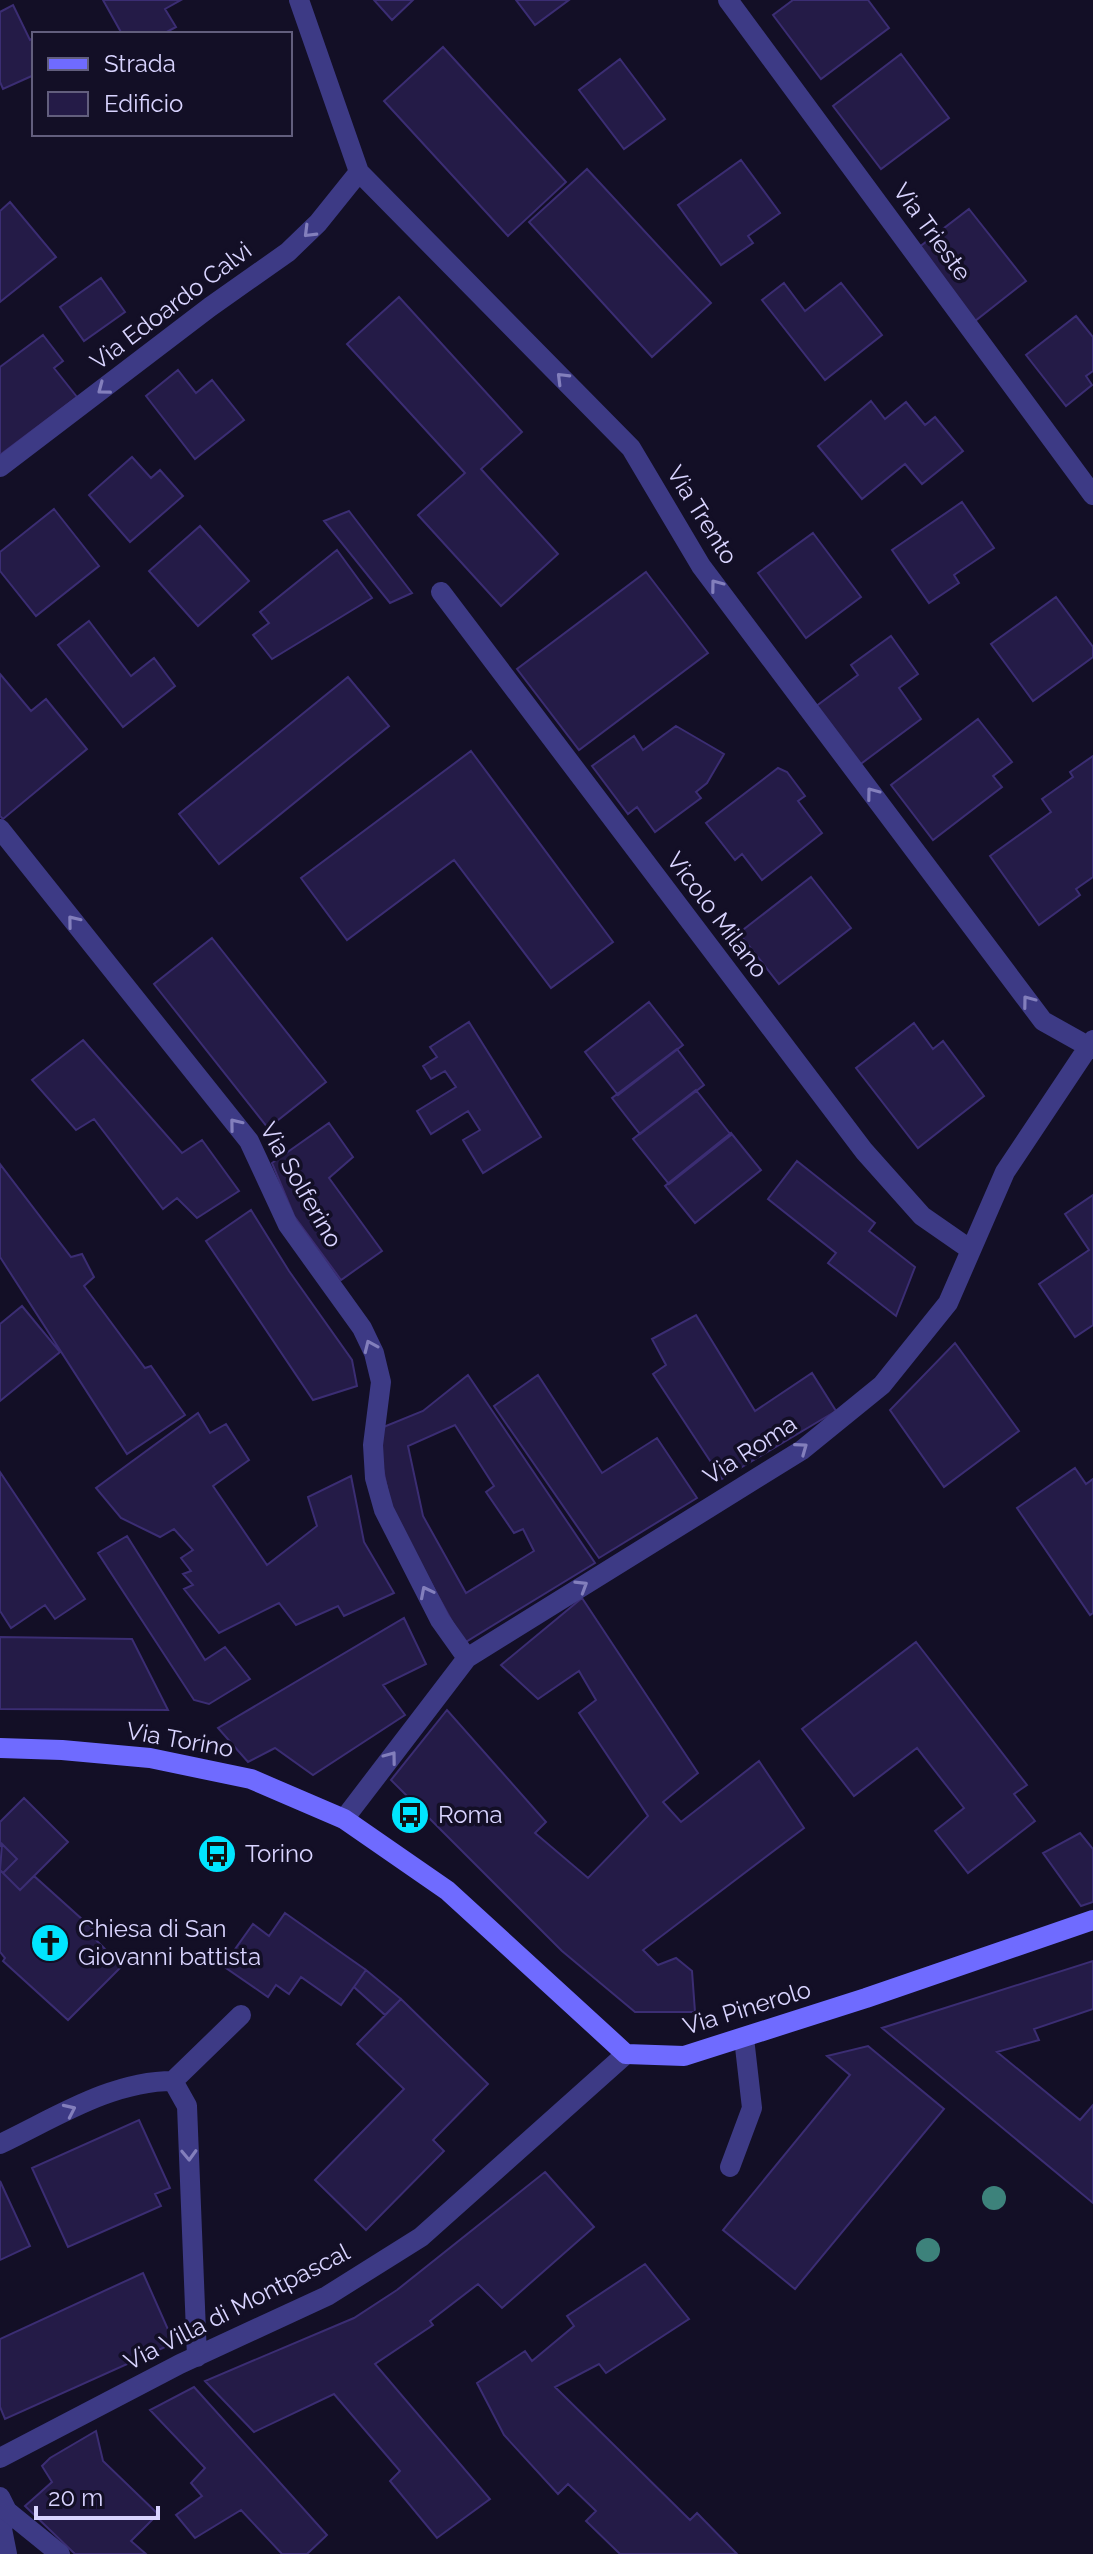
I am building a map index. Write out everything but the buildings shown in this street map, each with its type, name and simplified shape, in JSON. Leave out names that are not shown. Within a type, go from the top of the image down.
[{"type":"main road","name":"Via Torino","points":[[0,1748],[150,1758],[251,1779],[344,1819]]},
{"type":"main road","points":[[344,1819],[448,1891],[626,2054]]},
{"type":"main road","name":"Via Pinerolo","points":[[626,2054],[684,2056],[1093,1920]]},
{"type":"street","name":"Via Trento","points":[[299,0],[359,172],[631,448],[701,566],[1043,1021],[1092,1046]]},
{"type":"street","name":"Via Trieste","points":[[728,0],[1093,495]]},
{"type":"street","name":"Via Edoardo Calvi","points":[[0,467],[210,307],[288,252],[318,223],[359,172]]},
{"type":"street","name":"Vicolo Milano","points":[[441,592],[864,1151],[922,1216],[971,1250]]},
{"type":"street","name":"Via Solferino","points":[[0,829],[249,1141],[288,1225],[362,1328],[374,1353],[381,1382],[373,1445],[375,1478],[384,1510],[440,1620],[467,1658]]},
{"type":"street","name":"Via Roma","points":[[344,1819],[467,1658],[802,1450],[882,1385],[948,1303],[1005,1172],[1092,1046]]},
{"type":"street","points":[[0,2144],[117,2088],[147,2081],[173,2081],[241,2015]]},
{"type":"street","points":[[730,2167],[752,2108],[744,2038]]},
{"type":"street","name":"Via Villa di Montpascal","points":[[0,2458],[197,2357],[327,2296],[421,2237],[626,2054]]},
{"type":"street","points":[[173,2081],[187,2106],[197,2357]]},
{"type":"street","points":[[3,2504],[2,2529],[7,2554]]},
{"type":"street","points":[[3,2504],[60,2554]]},
{"type":"place","name":"Roma","points":[[410,1815]]},
{"type":"place","name":"Torino","points":[[217,1854]]},
{"type":"place","name":"Chiesa di San Giovanni battista","points":[[50,1943]]}]
